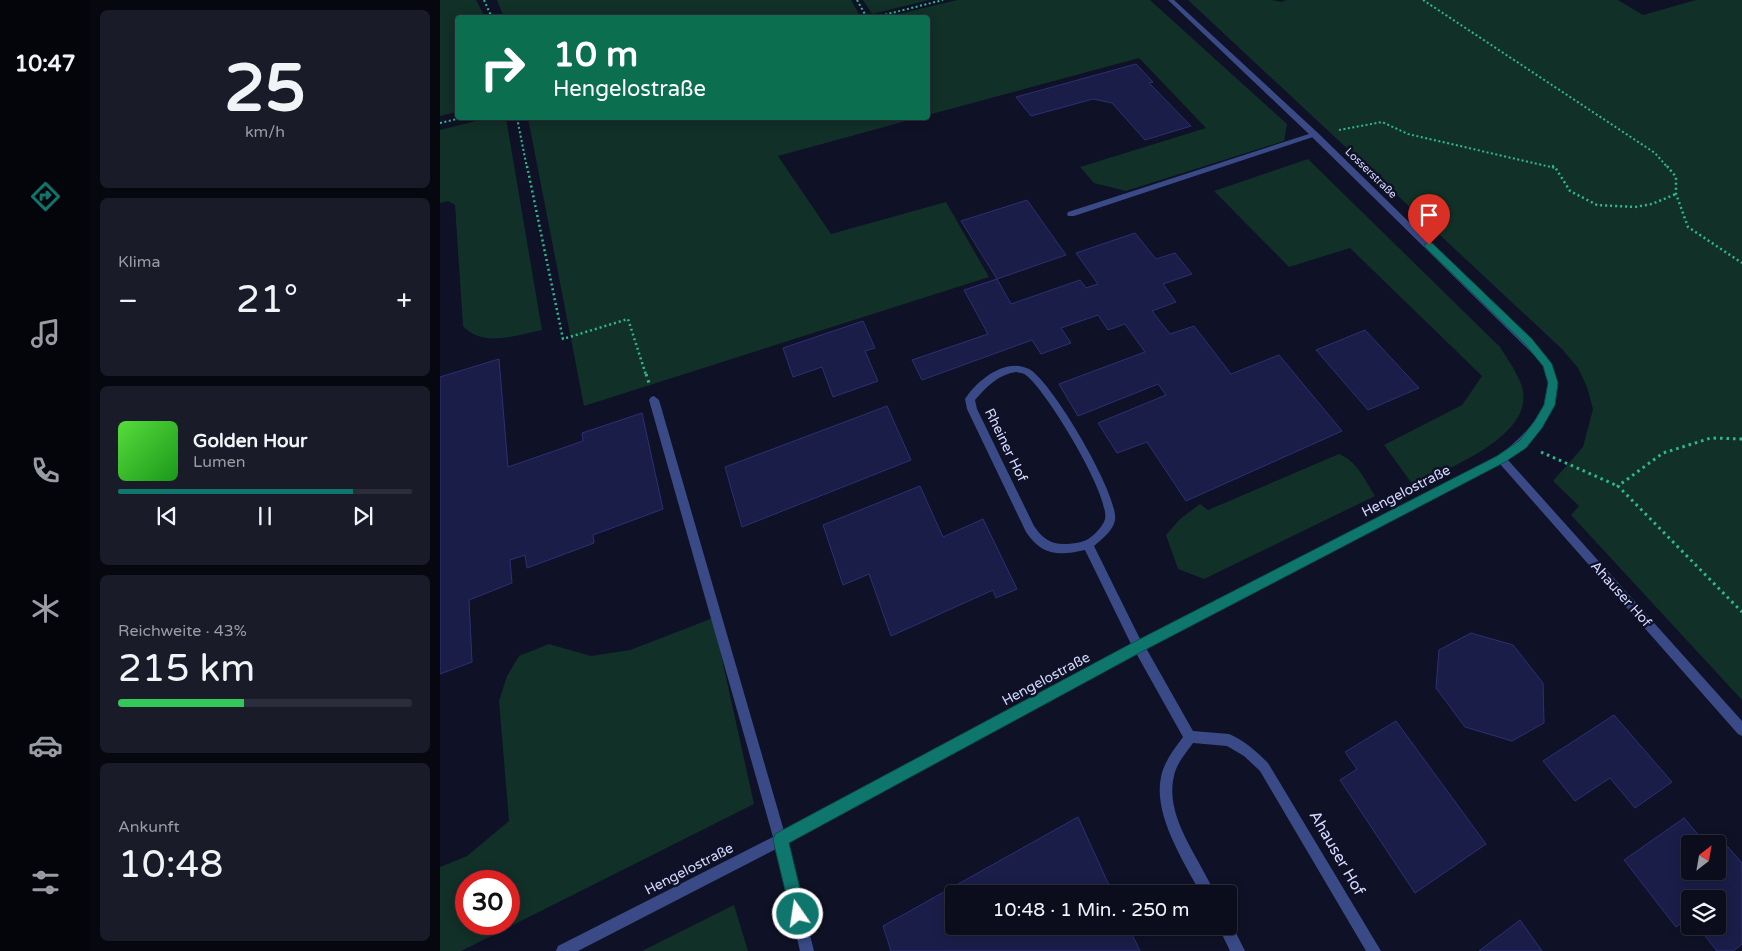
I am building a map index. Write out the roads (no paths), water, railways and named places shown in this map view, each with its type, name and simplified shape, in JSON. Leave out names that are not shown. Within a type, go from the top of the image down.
[{"type":"street","name":"Losserstraße","points":[[1171,0],[1315,135],[1528,342],[1547,364],[1553,383],[1549,405],[1538,425]]},
{"type":"street","points":[[1071,214],[1315,135]]},
{"type":"street","name":"Rheiner Hof","points":[[1011,369],[1024,370],[1035,378],[1044,389],[1090,464],[1106,492],[1110,505],[1110,519],[1100,535],[1088,545],[1066,549],[1050,547],[1040,542],[1030,529],[972,409],[970,399],[978,389],[992,378],[1011,369]]},
{"type":"street","points":[[654,400],[780,840],[807,951]]},
{"type":"street","name":"Hengelostraße","points":[[562,951],[780,840],[1138,646],[1501,459],[1522,444],[1538,425]]},
{"type":"street","name":"Ahauser Hof","points":[[1501,459],[1742,730]]},
{"type":"street","points":[[1088,545],[1138,646],[1190,737],[1175,758],[1167,778],[1168,804],[1174,827],[1203,885]]},
{"type":"street","name":"Ahauser Hof","points":[[1190,737],[1229,740],[1248,752],[1264,767],[1374,951]]},
{"type":"street","points":[[1230,935],[1238,951]]}]
